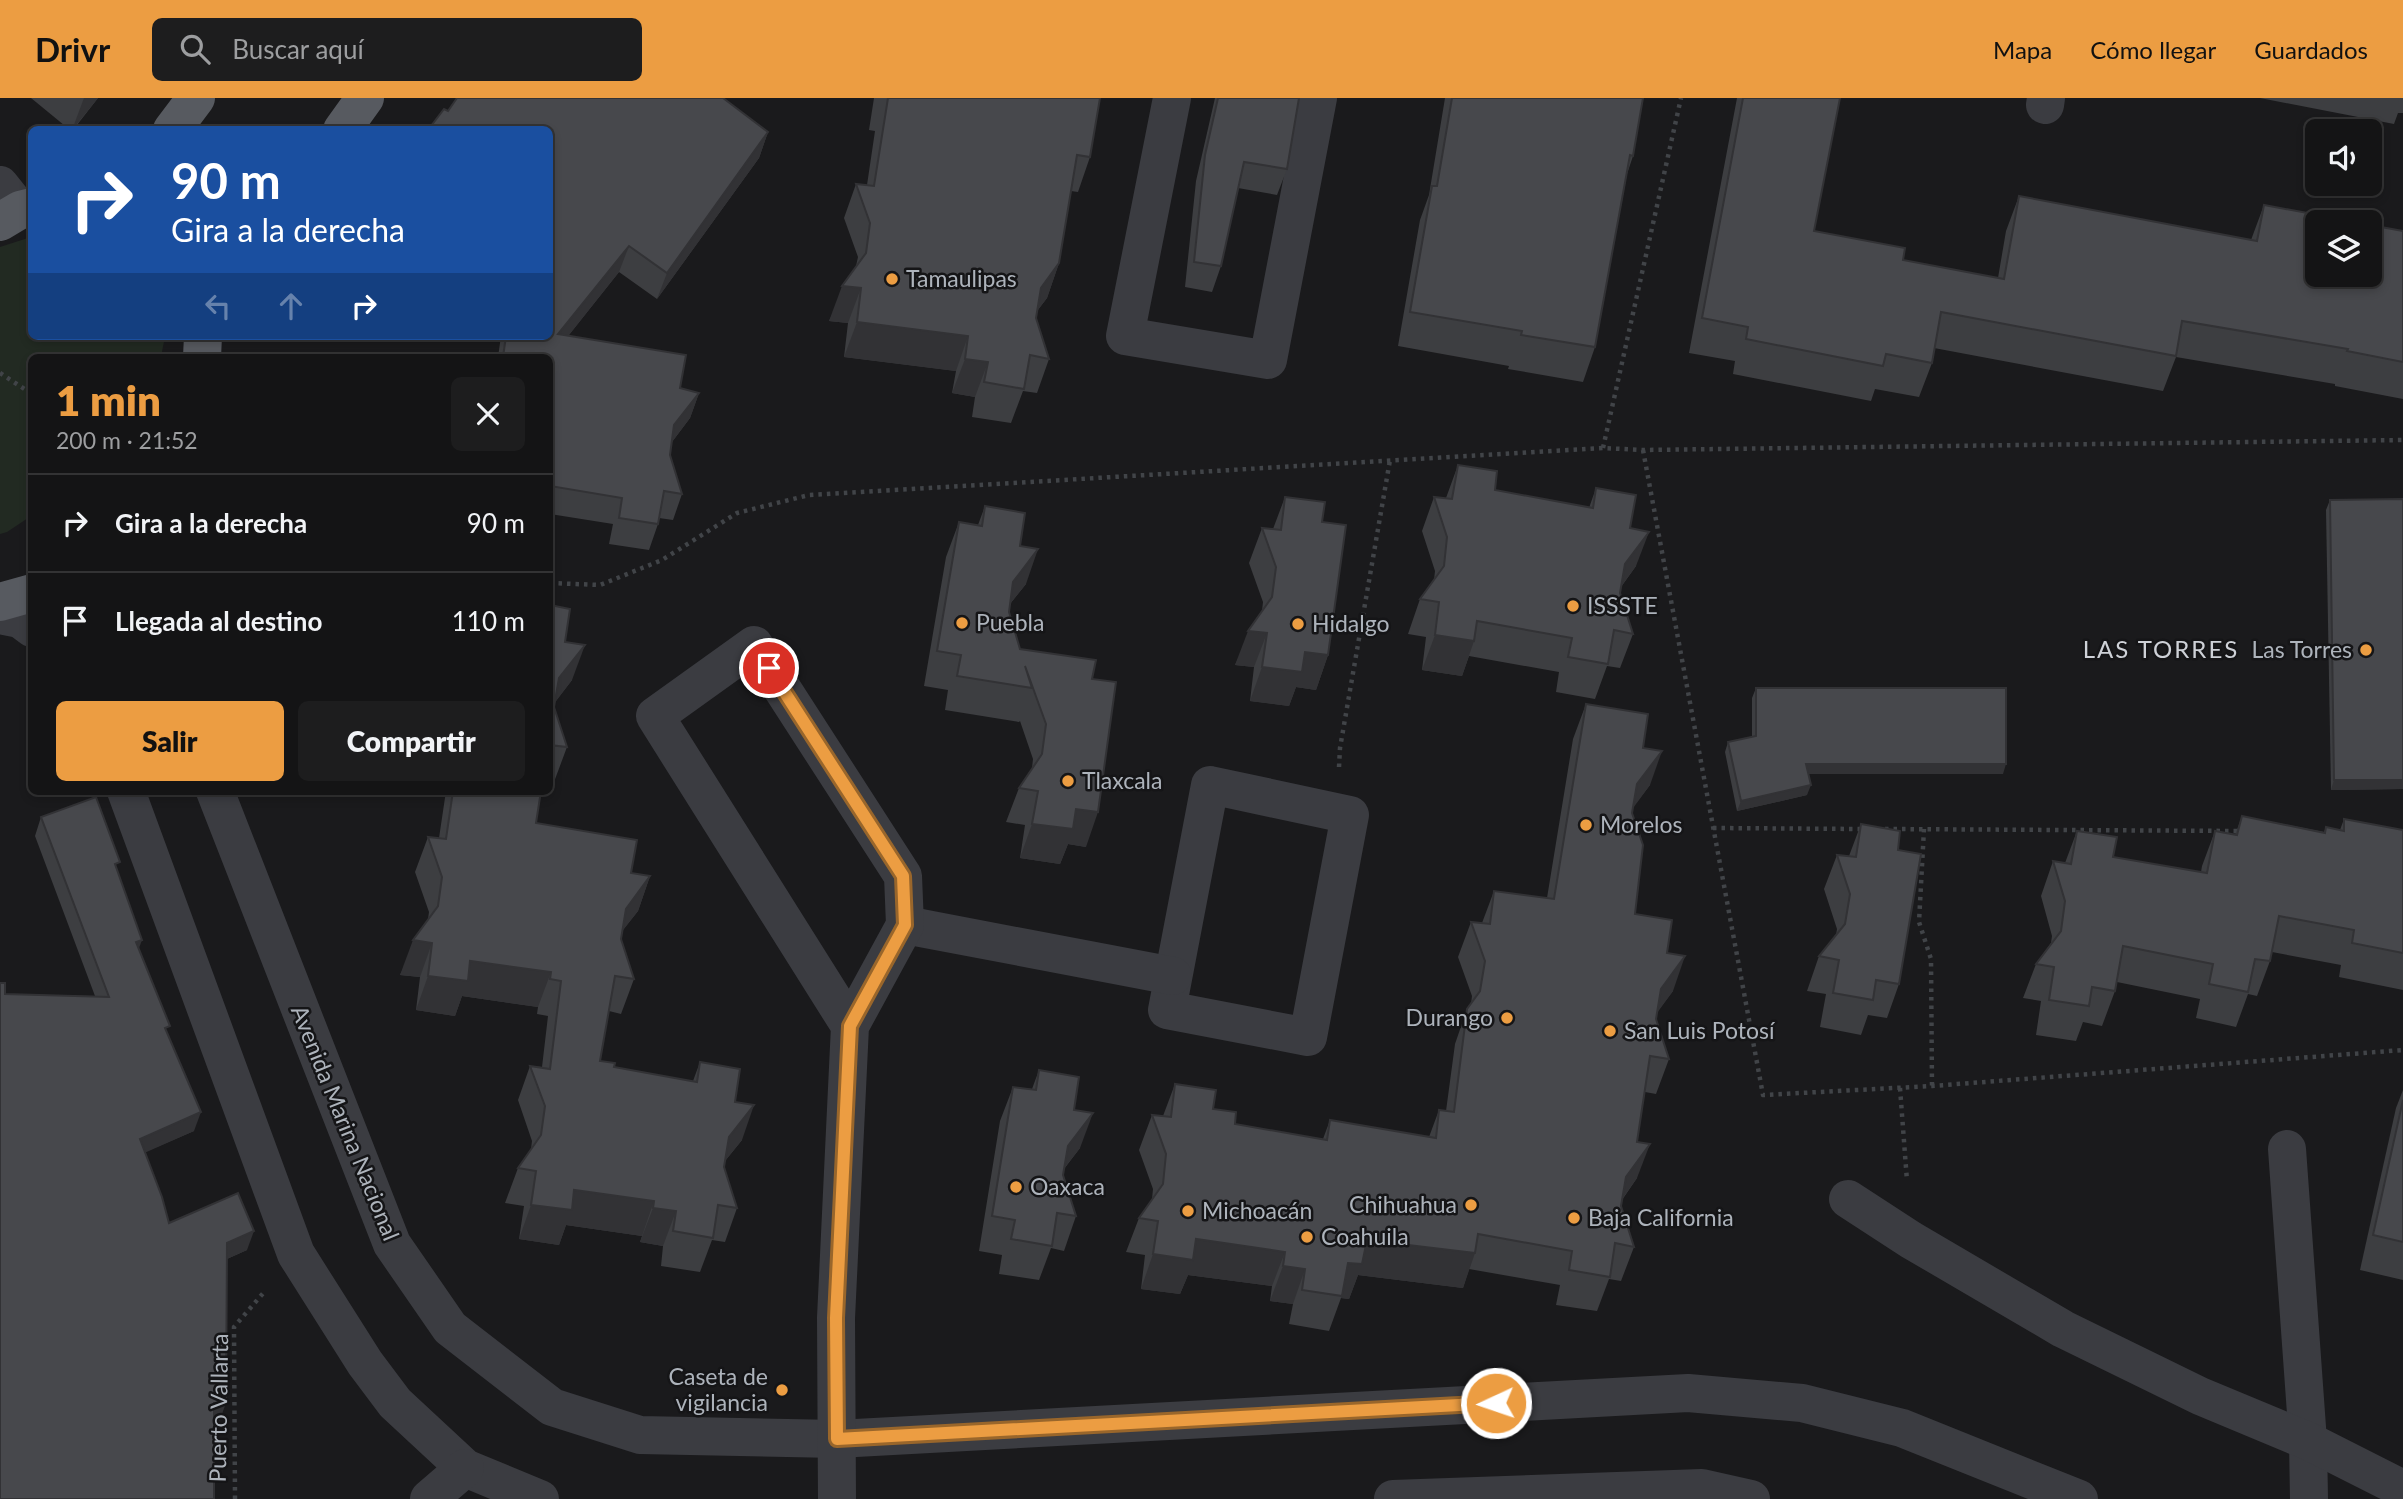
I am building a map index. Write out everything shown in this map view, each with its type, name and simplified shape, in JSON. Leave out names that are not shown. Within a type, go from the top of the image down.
[{"type":"main road","points":[[175,126],[195,98]]},
{"type":"main road","points":[[344,126],[365,98]]},
{"type":"main road","points":[[0,602],[28,594]]},
{"type":"street","points":[[1172,98],[1125,336],[1268,360],[1318,98]]},
{"type":"street","points":[[0,615],[20,619],[28,625]]},
{"type":"street","points":[[837,1499],[836,1318],[850,1026],[905,925],[903,876],[754,645],[655,716],[850,1026]]},
{"type":"street","points":[[1210,785],[1350,816],[1308,1037],[1167,1010],[1173,976],[1210,785]]},
{"type":"street","points":[[127,795],[296,1254],[365,1363],[395,1403],[466,1468],[540,1499]]},
{"type":"street","name":"Avenida Marina Nacional","points":[[217,795],[392,1244],[450,1328],[552,1408],[640,1435],[837,1439],[1688,1393],[1801,1403],[1902,1429],[2079,1499]]},
{"type":"street","points":[[905,925],[1173,976]]},
{"type":"street","points":[[2287,1149],[2308,1441],[2309,1499]]},
{"type":"street","points":[[1848,1199],[1911,1240],[2063,1329],[2200,1396],[2308,1441],[2403,1489]]},
{"type":"street","points":[[429,1499],[466,1468]]},
{"type":"street","points":[[1393,1499],[1702,1494],[1751,1499]]},
{"type":"path","points":[[1603,448],[1681,98]]},
{"type":"path","points":[[0,373],[28,391]]},
{"type":"path","points":[[553,583],[600,585],[662,560],[737,513],[808,495],[1603,448],[1643,450],[2403,440]]},
{"type":"path","points":[[1643,450],[1763,1095],[1933,1086],[2403,1050]]},
{"type":"path","points":[[1337,812],[1340,747],[1390,460]]},
{"type":"path","points":[[1713,828],[1871,829]]},
{"type":"path","points":[[1884,829],[2252,831]]},
{"type":"path","points":[[1924,829],[1919,922],[1931,959],[1933,1086]]},
{"type":"path","points":[[1900,1088],[1911,1240]]},
{"type":"path","name":"Puerto Vallarta","points":[[235,1499],[234,1327],[296,1254]]},
{"type":"shaded area","points":[[28,238],[28,340],[164,340],[162,354],[28,354],[28,518],[0,534],[0,247]]},
{"type":"building","points":[[457,98],[723,98],[768,132],[667,273],[629,246],[558,334],[686,355],[680,388],[699,393],[674,425],[670,455],[682,494],[664,491],[658,524],[619,518],[622,498],[553,486],[553,354],[503,354],[505,340],[553,340],[553,126],[431,126],[444,109],[448,111]]},
{"type":"building","points":[[888,98],[1100,98],[1090,157],[1077,155],[1059,263],[1041,288],[1036,318],[1049,359],[1030,355],[1024,389],[984,382],[988,362],[965,359],[968,336],[857,322],[861,288],[842,286],[866,253],[870,223],[856,184],[874,186]]},
{"type":"building","points":[[1218,98],[1299,98],[1287,169],[1244,162],[1221,266],[1194,262],[1205,155]]},
{"type":"building","points":[[1452,98],[1643,98],[1595,347],[1521,335],[1522,331],[1410,312],[1432,186],[1437,186]]},
{"type":"building","points":[[1743,98],[1840,98],[1814,231],[1905,248],[1903,260],[2004,279],[2019,196],[2257,241],[2264,205],[2305,213],[2305,287],[2382,287],[2382,227],[2403,231],[2403,362],[2347,351],[2348,349],[2182,321],[2176,356],[1941,312],[1932,363],[1886,354],[1883,366],[1746,339],[1748,327],[1702,318]]},
{"type":"building","points":[[1458,465],[1497,471],[1495,490],[1593,508],[1596,488],[1636,495],[1630,528],[1649,532],[1625,564],[1620,593],[1633,634],[1614,630],[1608,664],[1568,657],[1572,638],[1477,621],[1474,641],[1435,635],[1439,602],[1420,599],[1444,566],[1447,537],[1434,497],[1452,499]]},
{"type":"building","name":"Hidalgo","points":[[1285,497],[1325,502],[1322,522],[1346,525],[1328,655],[1305,652],[1302,672],[1262,667],[1267,633],[1248,631],[1272,597],[1276,567],[1262,528],[1281,530]]},
{"type":"building","name":"Las Torres","points":[[2403,499],[2403,780],[2334,780],[2330,500]]},
{"type":"building","points":[[985,506],[1025,513],[1020,546],[1038,549],[1013,582],[1009,612],[1020,649],[1096,660],[1092,679],[1116,682],[1098,812],[1076,809],[1073,829],[1032,824],[1038,791],[1019,788],[1042,754],[1046,724],[1025,666],[1032,688],[957,676],[961,655],[937,651],[959,522],[982,526]]},
{"type":"building","points":[[553,606],[570,609],[565,642],[585,645],[559,678],[554,707],[567,747],[553,745]]},
{"type":"building","points":[[1756,688],[2006,688],[2006,764],[1806,764],[1811,785],[1741,801],[1728,742],[1756,736]]},
{"type":"building","points":[[1586,704],[1648,714],[1643,748],[1662,751],[1637,784],[1632,813],[1643,845],[1635,914],[1672,920],[1667,953],[1685,956],[1661,989],[1656,1019],[1669,1059],[1650,1056],[1637,1142],[1650,1144],[1626,1177],[1621,1206],[1634,1247],[1615,1243],[1610,1277],[1569,1270],[1572,1251],[1478,1234],[1475,1253],[1367,1240],[1362,1264],[1348,1263],[1342,1296],[1302,1290],[1305,1269],[1283,1266],[1285,1252],[1196,1239],[1193,1260],[1153,1254],[1158,1221],[1139,1218],[1163,1184],[1166,1154],[1152,1115],[1171,1117],[1175,1084],[1216,1090],[1213,1109],[1236,1112],[1235,1124],[1327,1140],[1330,1120],[1436,1138],[1439,1110],[1454,1112],[1467,1009],[1480,991],[1485,961],[1471,922],[1490,924],[1494,891],[1554,899]]},
{"type":"building","points":[[452,795],[540,795],[536,823],[637,840],[631,873],[650,876],[626,909],[621,939],[634,979],[615,976],[600,1061],[615,1063],[614,1067],[697,1082],[700,1062],[740,1069],[735,1102],[754,1105],[729,1137],[724,1167],[737,1208],[718,1205],[713,1238],[673,1231],[676,1211],[653,1208],[654,1201],[574,1190],[572,1210],[531,1205],[536,1171],[518,1168],[541,1135],[545,1106],[530,1066],[550,1069],[561,981],[550,979],[551,972],[470,961],[468,981],[428,976],[432,943],[413,940],[438,906],[442,877],[428,837],[446,839]]},
{"type":"building","points":[[96,797],[120,862],[115,864],[142,940],[136,942],[170,1026],[165,1028],[201,1112],[140,1139],[169,1223],[238,1193],[254,1231],[227,1243],[226,1403],[214,1403],[214,1499],[0,1499],[0,983],[5,983],[5,994],[109,997],[41,817]]},
{"type":"building","points":[[2242,816],[2325,833],[2326,827],[2344,831],[2344,819],[2403,830],[2403,953],[2352,943],[2354,930],[2279,916],[2270,961],[2255,959],[2248,992],[2209,984],[2213,964],[2123,946],[2115,991],[2092,987],[2089,1006],[2049,1000],[2054,967],[2036,964],[2061,931],[2065,901],[2053,861],[2071,864],[2077,831],[2117,837],[2113,857],[2207,873],[2215,831],[2237,835]]},
{"type":"building","points":[[1861,824],[1900,831],[1898,850],[1921,854],[1899,984],[1876,980],[1873,1000],[1833,993],[1839,960],[1819,956],[1845,924],[1850,894],[1837,855],[1856,857]]},
{"type":"building","name":"Oaxaca","points":[[1039,1070],[1079,1077],[1074,1110],[1093,1113],[1068,1146],[1063,1175],[1076,1216],[1057,1213],[1052,1246],[1011,1239],[1015,1220],[992,1216],[1013,1087],[1036,1090]]},
{"type":"building","points":[[2403,1100],[2403,1242],[2373,1235]]},
{"type":"place","name":"Tamaulipas","points":[[892,279]]},
{"type":"place","name":"ISSSTE","points":[[1573,606]]},
{"type":"place","name":"Puebla","points":[[962,623]]},
{"type":"place","name":"Hidalgo","points":[[1298,624]]},
{"type":"place","name":"Las Torres","points":[[2366,650]]},
{"type":"place","name":"Tlaxcala","points":[[1068,781]]},
{"type":"place","name":"Morelos","points":[[1586,825]]},
{"type":"place","name":"Durango","points":[[1507,1018]]},
{"type":"place","name":"San Luis Potosí","points":[[1610,1031]]},
{"type":"place","name":"Oaxaca","points":[[1016,1187]]},
{"type":"place","name":"Chihuahua","points":[[1471,1205]]},
{"type":"place","name":"Michoacán","points":[[1188,1211]]},
{"type":"place","name":"Baja California","points":[[1574,1218]]},
{"type":"place","name":"Coahuila","points":[[1307,1237]]},
{"type":"place","name":"Caseta de vigilancia","points":[[782,1390]]},
{"type":"district","name":"LAS TORRES","points":[[2161,650]]},
{"type":"route","points":[[769,668],[903,876],[905,925],[850,1026],[836,1318],[837,1439],[1496,1403]]}]
